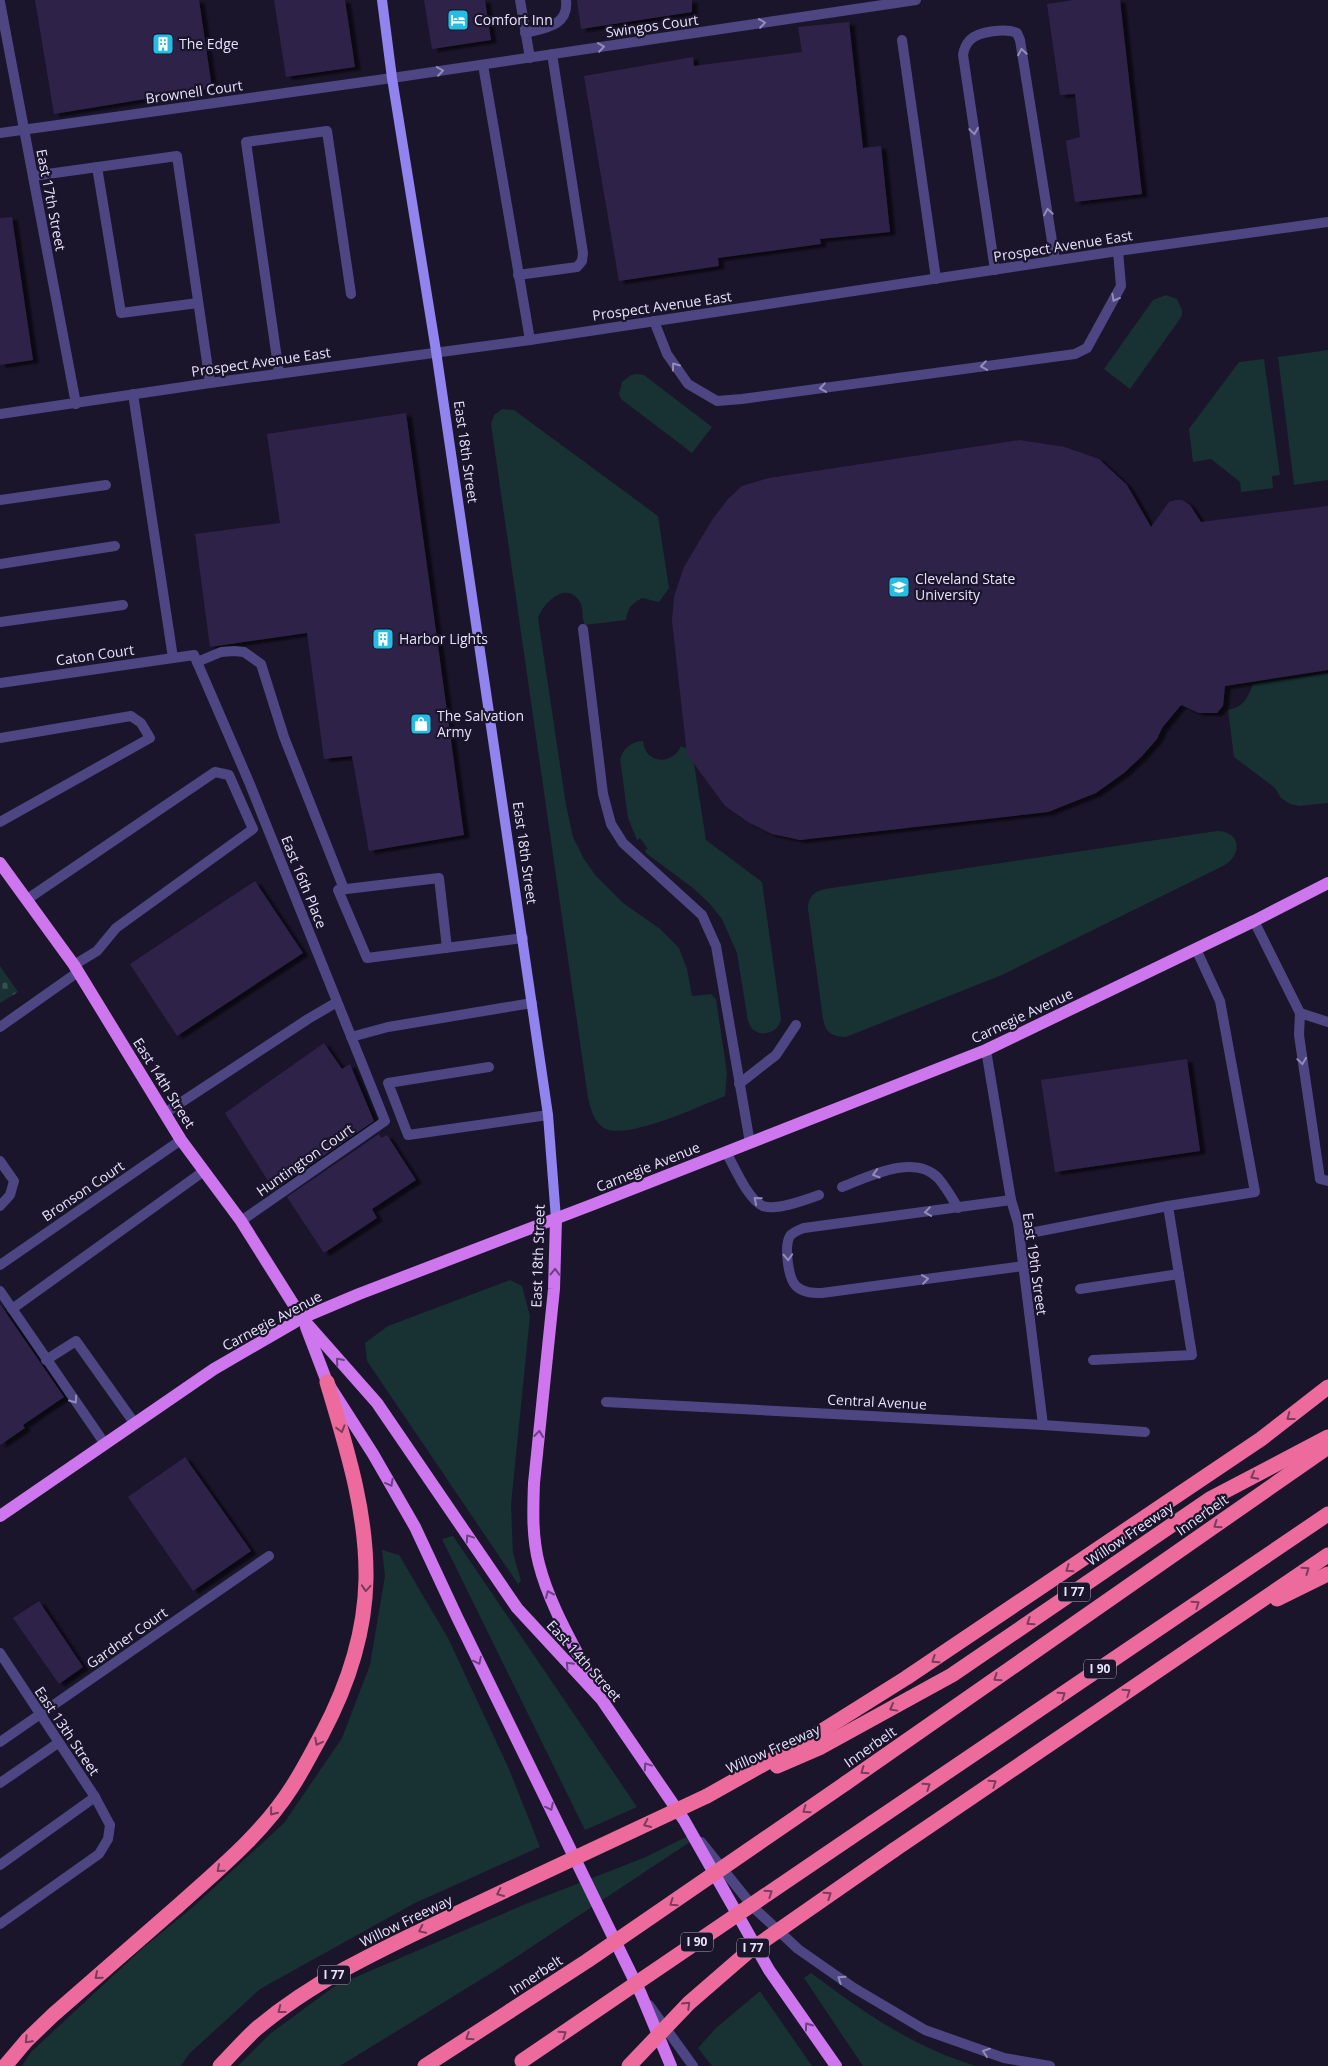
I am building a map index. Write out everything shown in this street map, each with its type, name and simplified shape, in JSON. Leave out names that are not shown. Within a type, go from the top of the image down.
[{"type":"highway","points":[[5,2066],[27,2040],[53,2015],[227,1863],[254,1835],[292,1788],[337,1707],[354,1664],[363,1624],[366,1579],[365,1540],[360,1506],[328,1382]]},
{"type":"highway","points":[[816,1742],[906,1678],[1261,1439],[1328,1387]]},
{"type":"highway","name":"Willow Freeway","points":[[220,2066],[254,2031],[290,2003],[330,1977],[466,1909],[707,1796],[959,1670],[1210,1499],[1328,1437]]},
{"type":"highway","name":"Innerbelt","points":[[425,2066],[587,1961],[1328,1447]]},
{"type":"highway","name":"I 90","points":[[518,2064],[1328,1514]]},
{"type":"highway","name":"I 77","points":[[629,2066],[688,2003],[735,1963],[794,1919],[1328,1555]]},
{"type":"highway","points":[[1223,1628],[1328,1574]]},
{"type":"main road","name":"East 18th Street","points":[[382,0],[392,78],[436,351],[548,1115],[556,1219],[554,1289],[534,1483],[533,1512],[538,1562],[547,1592],[602,1700]]},
{"type":"main road","name":"East 14th Street","points":[[0,863],[76,968],[181,1140],[241,1222],[302,1318],[377,1403],[517,1608],[602,1700],[684,1820],[769,1970],[836,2066]]},
{"type":"main road","name":"Carnegie Avenue","points":[[0,1516],[214,1369],[302,1318],[359,1294],[556,1219],[986,1050],[1254,922],[1328,883]]},
{"type":"main road","name":"East 14th Street","points":[[302,1318],[328,1382],[374,1454],[415,1527],[641,1994],[671,2066]]},
{"type":"street","points":[[520,0],[530,58]]},
{"type":"street","points":[[525,33],[559,23],[567,7],[566,0]]},
{"type":"street","name":"Swingos Court","points":[[392,78],[916,0]]},
{"type":"street","name":"East 17th Street","points":[[0,2],[76,404]]},
{"type":"street","points":[[995,270],[963,55],[968,41],[972,37],[993,32],[1009,30],[1017,33],[1020,40],[1055,260]]},
{"type":"street","points":[[902,40],[936,279]]},
{"type":"street","points":[[518,275],[577,267],[582,262],[552,54]]},
{"type":"street","points":[[483,65],[530,340]]},
{"type":"street","name":"Brownell Court","points":[[0,133],[392,78]]},
{"type":"street","points":[[279,373],[246,142],[326,131],[351,294]]},
{"type":"street","points":[[33,176],[177,156],[210,383]]},
{"type":"street","points":[[97,167],[121,313],[198,303]]},
{"type":"street","name":"Prospect Avenue East","points":[[0,414],[436,351],[530,340],[1118,250],[1328,222]]},
{"type":"street","points":[[654,321],[667,354],[688,384],[717,401],[752,398],[1075,354],[1087,348],[1121,286],[1118,250]]},
{"type":"street","points":[[133,394],[173,658]]},
{"type":"street","points":[[0,500],[106,485]]},
{"type":"street","points":[[0,564],[115,546]]},
{"type":"street","points":[[0,622],[123,605]]},
{"type":"street","points":[[583,629],[604,794],[611,824],[623,843],[702,915],[716,946],[750,1143]]},
{"type":"street","name":"Caton Court","points":[[0,683],[173,658],[196,658],[234,650],[244,652],[260,664],[284,737],[344,889],[338,890],[367,958],[447,948]]},
{"type":"street","name":"East 16th Place","points":[[196,658],[250,782],[385,1122]]},
{"type":"street","points":[[0,738],[131,716],[141,723],[150,738],[0,822]]},
{"type":"street","points":[[0,1027],[96,951],[116,928],[253,829],[230,776],[215,772],[26,900]]},
{"type":"street","points":[[344,889],[439,878],[447,948],[523,938]]},
{"type":"street","points":[[1254,922],[1300,1013],[1299,1034],[1320,1179],[1328,1181]]},
{"type":"street","points":[[1020,1234],[1168,1206],[1255,1192],[1220,1001],[1196,949]]},
{"type":"street","points":[[165,1113],[337,1002]]},
{"type":"street","points":[[351,1037],[388,1027],[532,1003]]},
{"type":"street","points":[[1300,1013],[1328,1022]]},
{"type":"street","points":[[739,1084],[776,1055],[796,1025]]},
{"type":"street","name":"East 19th Street","points":[[986,1050],[1010,1200],[1020,1234],[1042,1425]]},
{"type":"street","points":[[371,1086],[489,1067]]},
{"type":"street","points":[[388,1083],[408,1135],[548,1115]]},
{"type":"street","name":"Huntington Court","points":[[241,1222],[385,1122]]},
{"type":"street","name":"Bronson Court","points":[[0,1264],[181,1140]]},
{"type":"street","points":[[726,1152],[752,1198],[762,1206],[776,1207],[819,1195]]},
{"type":"street","points":[[0,1161],[14,1181],[10,1195],[0,1206]]},
{"type":"street","points":[[842,1187],[871,1176],[902,1168],[918,1167],[937,1177],[958,1208]]},
{"type":"street","points":[[12,1309],[204,1171]]},
{"type":"street","points":[[1010,1200],[804,1228],[791,1234],[788,1240],[788,1268],[794,1285],[808,1292],[822,1293],[1023,1266]]},
{"type":"street","points":[[1093,1360],[1192,1355],[1168,1206]]},
{"type":"street","points":[[1080,1289],[1179,1274]]},
{"type":"street","points":[[0,1292],[105,1444]]},
{"type":"street","points":[[46,1360],[76,1341],[135,1424]]},
{"type":"street","name":"Central Avenue","points":[[606,1402],[1145,1432]]},
{"type":"street","name":"Gardner Court","points":[[0,1742],[269,1556]]},
{"type":"street","name":"East 13th Street","points":[[0,1654],[95,1798],[110,1825],[108,1839],[99,1854],[0,1924]]},
{"type":"street","points":[[0,1784],[58,1744]]},
{"type":"street","points":[[0,1865],[95,1798]]},
{"type":"street","points":[[684,1820],[754,1908],[798,1949],[854,1988],[924,2030],[1004,2058],[1050,2066]]},
{"type":"street","points":[[641,1994],[693,2066]]},
{"type":"green space","points":[[1166,295],[1177,299],[1182,310],[1182,316],[1130,389],[1104,369],[1153,300]]},
{"type":"green space","points":[[1328,350],[1328,480],[1294,485],[1278,357]]},
{"type":"green space","points":[[1264,359],[1280,475],[1272,476],[1273,488],[1241,492],[1240,482],[1211,459],[1193,462],[1189,429],[1239,362]]},
{"type":"green space","points":[[631,375],[644,375],[712,427],[692,453],[621,399],[619,394],[622,382]]},
{"type":"green space","points":[[502,409],[514,410],[658,516],[669,588],[659,602],[642,598],[631,607],[626,620],[585,625],[580,602],[575,596],[563,593],[550,600],[538,618],[566,805],[573,837],[584,859],[596,876],[623,903],[659,928],[679,948],[687,969],[692,996],[711,994],[716,999],[727,1073],[725,1096],[663,1121],[629,1130],[614,1131],[600,1125],[593,1114],[588,1098],[491,424],[494,415]]},
{"type":"green space","points":[[1328,673],[1328,803],[1299,806],[1290,804],[1281,798],[1275,788],[1234,757],[1228,710],[1238,707],[1244,701],[1253,684]]},
{"type":"green space","points":[[643,741],[645,749],[649,754],[659,760],[672,757],[681,746],[692,751],[706,840],[762,882],[781,1018],[779,1025],[771,1032],[759,1033],[752,1029],[748,1021],[737,953],[722,919],[693,888],[646,853],[645,850],[648,849],[640,838],[637,840],[628,818],[620,759],[628,746]]},
{"type":"green space","points":[[1217,831],[1230,835],[1236,844],[1235,855],[1225,865],[1002,975],[846,1037],[833,1035],[825,1027],[808,909],[810,898],[818,891]]},
{"type":"green space","points":[[0,966],[18,992],[0,1003]]},
{"type":"green space","points":[[510,1280],[522,1286],[530,1316],[511,1505],[513,1553],[521,1581],[518,1584],[367,1361],[365,1343],[388,1326]]},
{"type":"green space","points":[[453,1536],[637,1807],[585,1830],[442,1539]]},
{"type":"green space","points":[[382,1550],[399,1555],[448,1638],[509,1769],[540,1847],[415,1903],[260,1989],[189,2054],[181,2066],[22,2066],[31,2052],[144,1947],[193,1907],[284,1823],[342,1738],[370,1665],[385,1576]]},
{"type":"green space","points":[[686,1837],[690,1842],[498,1969],[340,2066],[238,2066],[271,2033],[335,1986],[528,1903],[646,1857]]},
{"type":"green space","points":[[811,1973],[850,2002],[889,2027],[930,2049],[976,2066],[863,2066],[804,1978]]},
{"type":"green space","points":[[760,1991],[812,2066],[712,2066],[698,2048],[716,2028]]},
{"type":"building","points":[[35,0],[199,0],[212,88],[54,114]]},
{"type":"building","name":"The Edge","points":[[274,0],[345,0],[355,67],[286,77]]},
{"type":"building","name":"Comfort Inn","points":[[424,0],[485,0],[491,40],[432,49]]},
{"type":"building","points":[[577,0],[692,0],[692,12],[581,29]]},
{"type":"building","points":[[1074,0],[1120,0],[1142,194],[1075,202],[1066,141],[1080,137],[1075,94],[1060,95],[1047,4]]},
{"type":"building","points":[[849,22],[863,148],[881,146],[890,232],[820,239],[821,244],[718,258],[719,266],[619,281],[584,76],[693,57],[694,66],[802,52],[798,27]]},
{"type":"building","points":[[12,217],[33,360],[0,365],[0,218]]},
{"type":"building","name":"Harbor Lights","points":[[406,413],[464,835],[369,851],[352,756],[324,759],[307,633],[210,647],[195,534],[280,523],[267,434]]},
{"type":"building","points":[[1019,440],[1065,447],[1099,459],[1127,485],[1151,527],[1169,502],[1176,500],[1182,500],[1190,505],[1201,522],[1328,506],[1328,670],[1225,686],[1223,706],[1217,713],[1199,713],[1181,705],[1162,728],[1157,739],[1124,773],[1096,793],[1048,812],[800,840],[772,834],[748,822],[725,806],[687,754],[672,621],[674,597],[684,567],[712,520],[728,499],[742,486],[769,478]]},
{"type":"building","points":[[255,881],[303,953],[177,1036],[130,964]]},
{"type":"building","points":[[324,1043],[342,1069],[350,1064],[374,1121],[280,1186],[276,1180],[270,1184],[225,1113]]},
{"type":"building","points":[[1187,1059],[1200,1151],[1055,1172],[1041,1080]]},
{"type":"building","points":[[379,1134],[381,1138],[387,1135],[416,1180],[372,1209],[377,1218],[324,1253],[287,1197]]},
{"type":"building","points":[[0,1304],[64,1397],[23,1425],[25,1428],[0,1445]]},
{"type":"building","points":[[185,1457],[251,1551],[193,1591],[128,1497]]},
{"type":"building","points":[[39,1601],[83,1667],[59,1684],[13,1618]]},
{"type":"place","name":"Comfort Inn","points":[[458,20]]},
{"type":"place","name":"The Edge","points":[[163,44]]},
{"type":"place","name":"Cleveland State University","points":[[899,587]]},
{"type":"place","name":"Harbor Lights","points":[[383,639]]},
{"type":"place","name":"The Salvation Army","points":[[421,724]]}]
